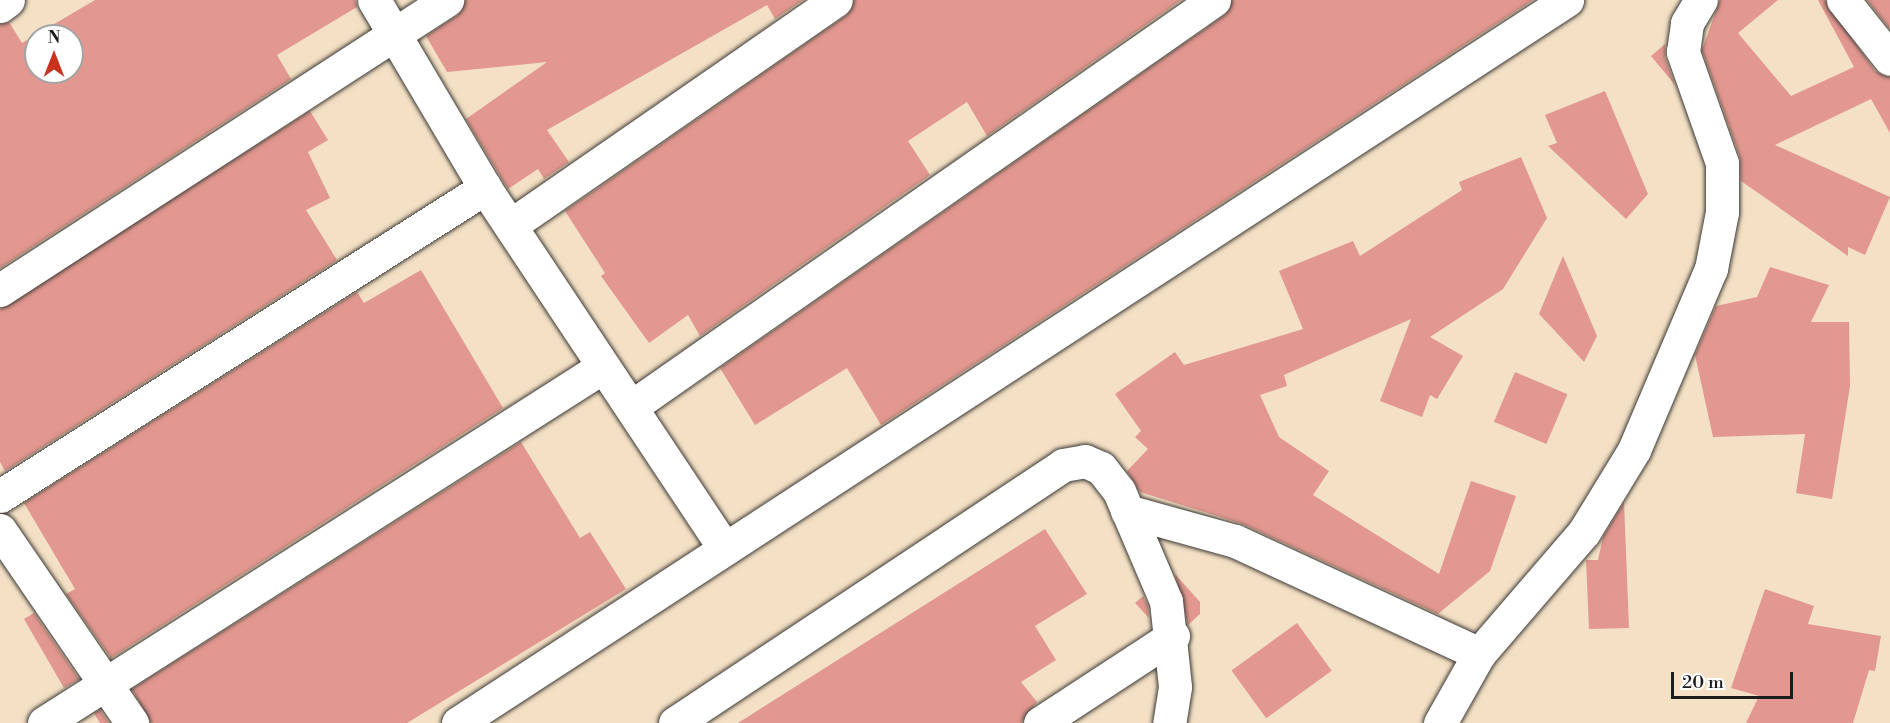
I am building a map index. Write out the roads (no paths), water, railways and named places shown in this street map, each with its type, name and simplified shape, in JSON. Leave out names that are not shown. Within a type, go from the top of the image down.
[{"type":"street","points":[[0,6],[8,0]]},
{"type":"street","points":[[374,0],[485,188],[511,225],[601,368],[631,407],[725,549]]},
{"type":"street","points":[[0,290],[447,0]]},
{"type":"street","points":[[511,225],[836,0]]},
{"type":"street","points":[[631,407],[1214,0]]},
{"type":"street","points":[[458,723],[1567,0]]},
{"type":"street","points":[[1440,723],[1479,654],[1584,532],[1634,450],[1711,269],[1722,212],[1722,163],[1683,52],[1687,23],[1701,0]]},
{"type":"street","points":[[1843,0],[1890,60]]},
{"type":"street","points":[[0,496],[485,188]]},
{"type":"street","points":[[44,723],[103,681],[464,460],[601,368]]},
{"type":"street","points":[[675,723],[1063,465],[1085,461],[1101,468],[1127,511],[1166,601],[1173,636],[1175,687],[1169,723]]},
{"type":"street","points":[[1127,511],[1235,541],[1479,654]]},
{"type":"street","points":[[0,530],[132,723]]},
{"type":"street","points":[[1040,723],[1173,636]]}]
